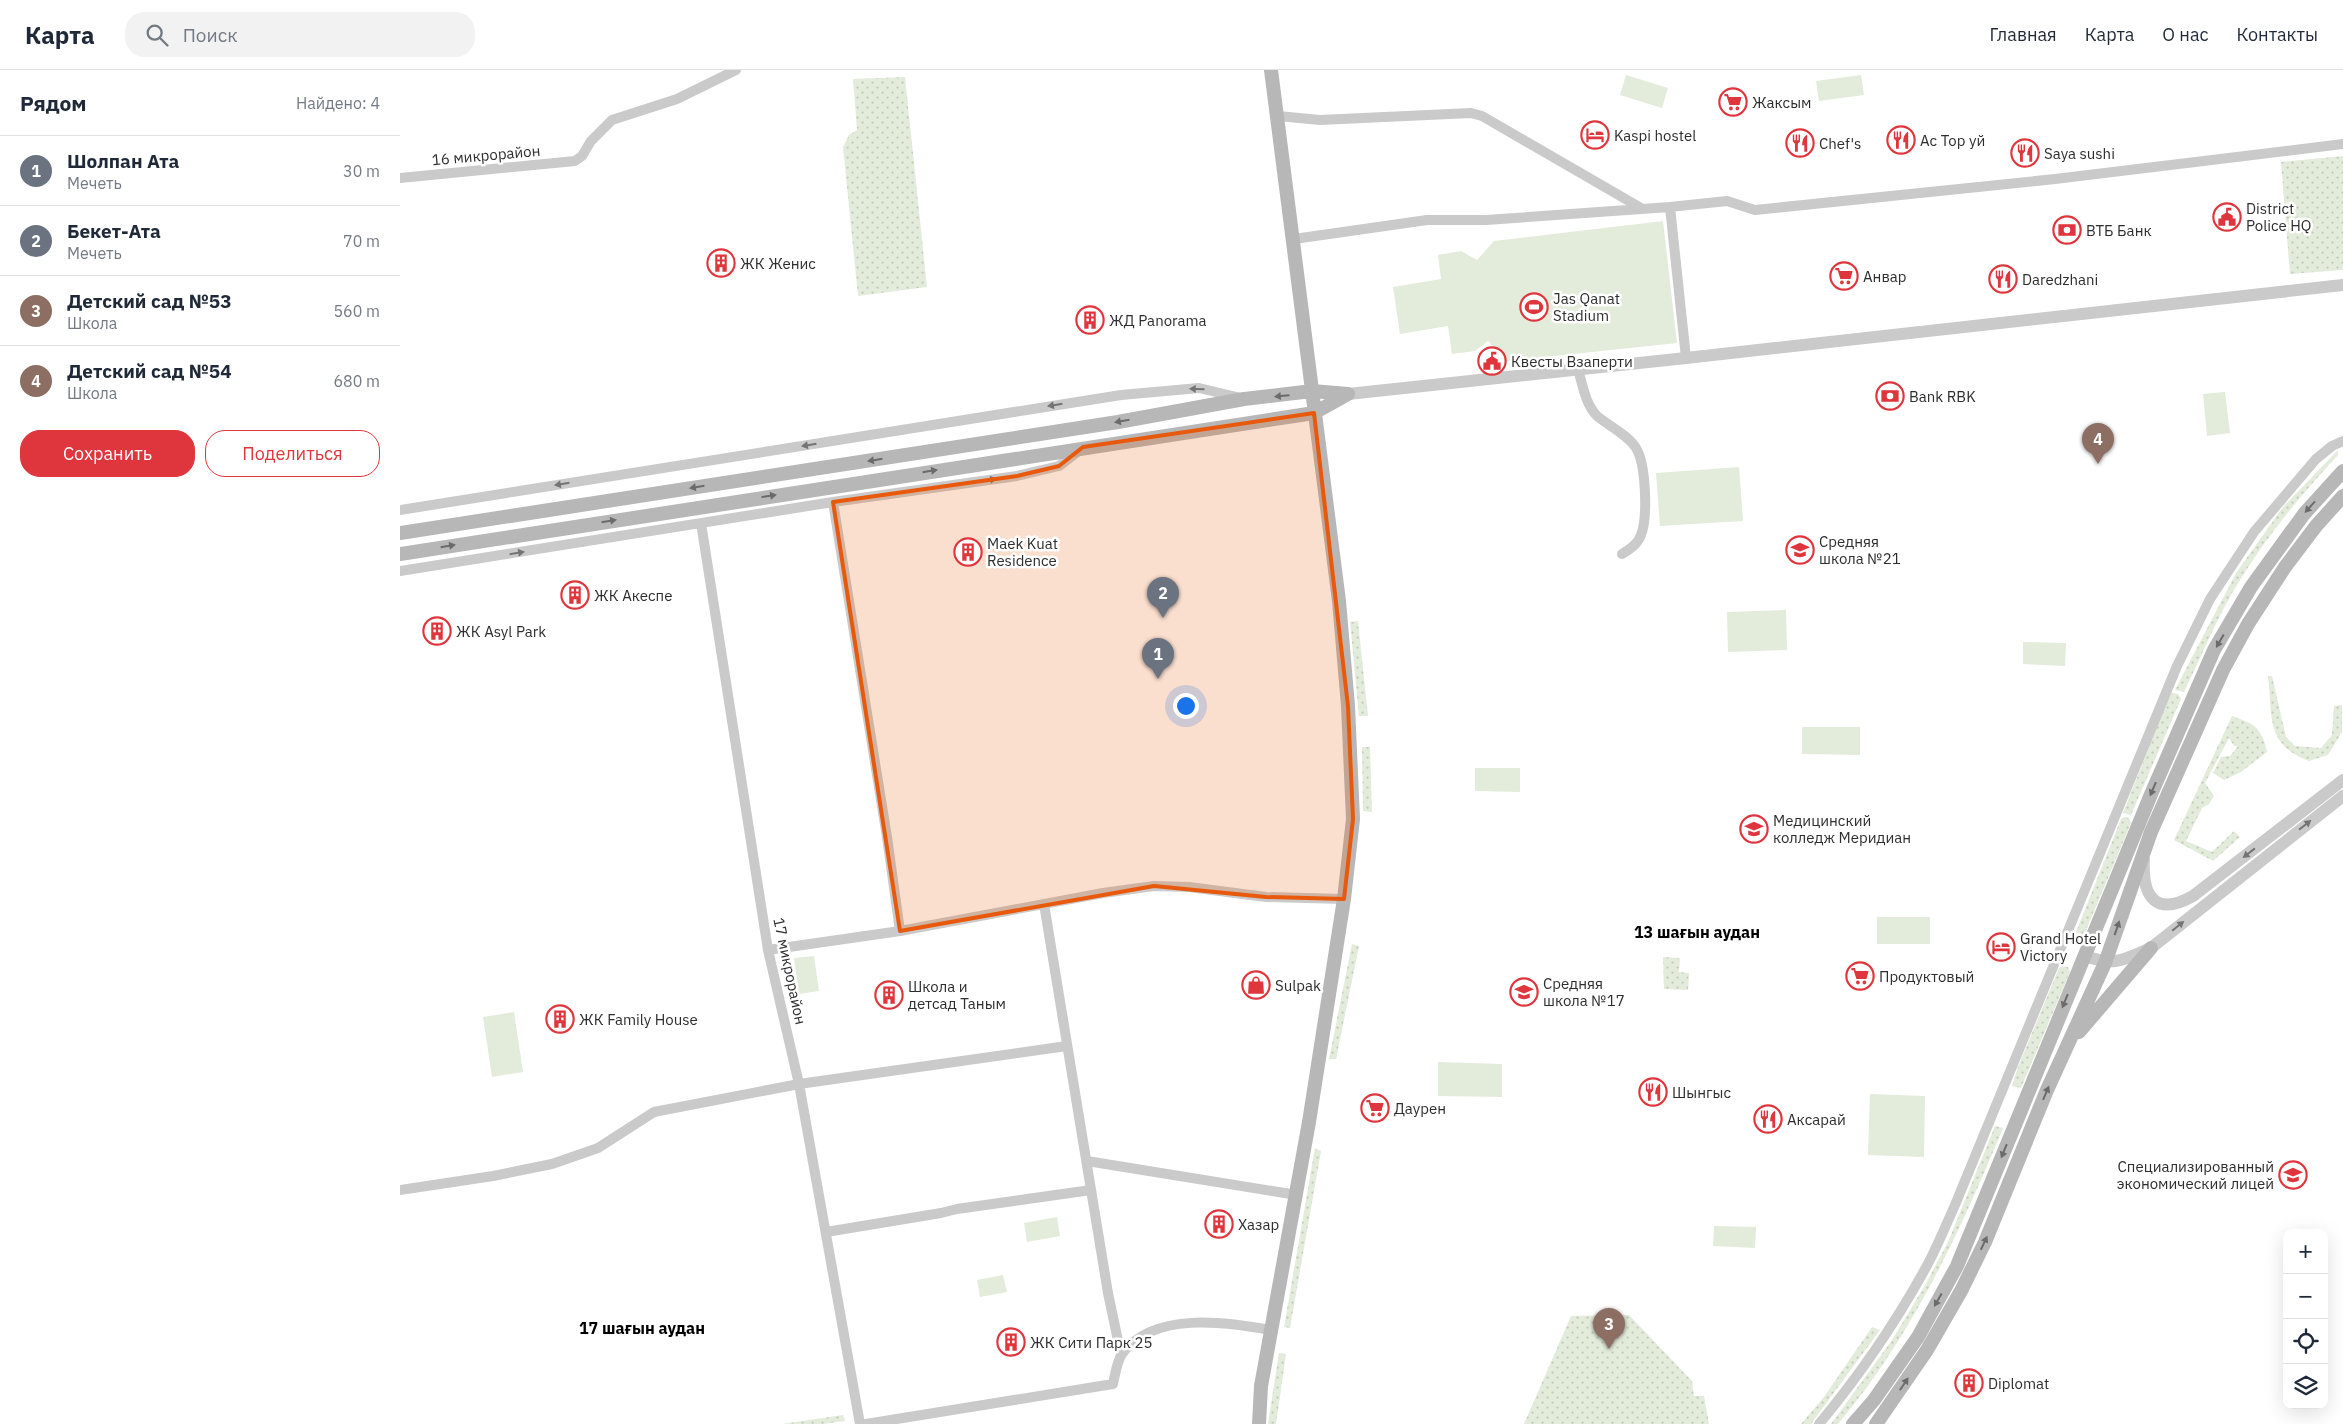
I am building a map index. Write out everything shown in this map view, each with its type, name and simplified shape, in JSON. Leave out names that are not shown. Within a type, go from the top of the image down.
[{"type":"main road","points":[[1259,1424],[1261,1386],[1270,1330],[1297,1195],[1344,899],[1353,820],[1348,706],[1339,601],[1314,413],[1294,239],[1270,70]]},
{"type":"main road","points":[[400,533],[1118,422],[1244,399],[1312,391],[1348,394]]},
{"type":"main road","points":[[400,554],[1083,447],[1314,413],[1348,394]]},
{"type":"main road","points":[[1854,1424],[1874,1400],[1918,1337],[1957,1266],[2152,792],[2214,650],[2251,587],[2304,514],[2343,471]]},
{"type":"main road","points":[[1876,1424],[1927,1350],[1961,1291],[1985,1242],[2064,1050],[2105,963],[2144,852],[2223,670],[2248,624],[2285,567],[2316,526],[2343,496]]},
{"type":"main road","points":[[630,498],[633,517]]},
{"type":"main road","points":[[2064,1050],[2151,948]]},
{"type":"street","name":"16 микрорайон","points":[[400,178],[522,168],[575,161],[582,156],[591,141],[612,120],[677,99],[736,70]]},
{"type":"street","points":[[1278,116],[1320,120],[1471,113],[1482,116],[1642,209]]},
{"type":"street","points":[[1294,239],[1427,220],[1486,220],[1670,207],[1727,201],[1755,210],[2055,178],[2343,144]]},
{"type":"street","points":[[1670,207],[1686,358]]},
{"type":"street","points":[[1348,394],[2343,285]]},
{"type":"street","points":[[1578,370],[1590,407],[1636,448],[1639,458],[1646,516],[1641,537],[1632,548],[1622,554]]},
{"type":"street","points":[[400,510],[1121,395],[1200,388],[1244,399]]},
{"type":"street","points":[[1819,1424],[1854,1381],[1893,1324],[1925,1269],[1955,1205],[2177,666],[2210,599],[2254,532],[2316,459],[2332,446],[2343,441]]},
{"type":"street","points":[[400,572],[833,502],[909,493],[1043,471],[1059,466],[1083,447]]},
{"type":"street","points":[[833,502],[888,837],[900,931]]},
{"type":"street","name":"17 микрорайон","points":[[701,523],[768,950],[799,1084],[860,1424]]},
{"type":"street","points":[[2144,852],[2143,875],[2145,888],[2151,898],[2168,906],[2179,904],[2193,896],[2343,780]]},
{"type":"street","points":[[2084,956],[2105,963],[2121,962],[2151,948],[2343,796]]},
{"type":"street","points":[[768,950],[900,931],[1103,893],[1154,886],[1189,887],[1266,897],[1344,899]]},
{"type":"street","points":[[866,1424],[1113,1384],[1121,1355],[1108,1293],[1044,904]]},
{"type":"street","points":[[400,1190],[493,1176],[552,1164],[598,1148],[654,1112],[799,1084],[1068,1046]]},
{"type":"street","points":[[1087,1161],[1297,1195]]},
{"type":"street","points":[[826,1232],[957,1209],[1091,1190]]},
{"type":"street","points":[[1121,1355],[1145,1333],[1183,1323],[1233,1324],[1270,1330]]},
{"type":"highlighted area","points":[[1314,413],[1348,706],[1353,819],[1344,899],[1266,897],[1154,886],[900,931],[833,502],[1017,476],[1059,466],[1083,447]]},
{"type":"green space","points":[[1626,75],[1668,88],[1662,108],[1620,95]]},
{"type":"green space","points":[[1861,75],[1864,95],[1819,101],[1816,81]]},
{"type":"green space","points":[[905,77],[927,287],[858,296],[843,147],[849,135],[857,130],[853,79]]},
{"type":"green space","points":[[2343,156],[2343,270],[2290,274],[2281,162]]},
{"type":"green space","name":"Jas Qanat Stadium","points":[[1663,221],[1677,343],[1507,361],[1488,341],[1475,351],[1452,354],[1448,326],[1400,334],[1393,287],[1441,279],[1438,255],[1461,251],[1477,260],[1494,241]]},
{"type":"green space","points":[[2225,392],[2230,433],[2207,436],[2203,394]]},
{"type":"green space","points":[[2338,450],[2338,455],[2286,515],[2251,563],[2224,607],[2184,692],[2175,690],[2236,573],[2283,507]]},
{"type":"green space","points":[[1739,467],[1743,521],[1660,526],[1656,473]]},
{"type":"green space","points":[[1786,610],[1787,650],[1728,652],[1727,612]]},
{"type":"green space","points":[[1358,621],[1368,716],[1359,716],[1350,622]]},
{"type":"green space","points":[[2023,642],[2066,643],[2065,666],[2023,664]]},
{"type":"green space","points":[[2268,676],[2272,676],[2286,737],[2295,746],[2321,748],[2332,735],[2334,706],[2342,705],[2342,732],[2328,755],[2309,761],[2295,754],[2278,738],[2272,717]]},
{"type":"green space","points":[[2170,694],[2178,694],[2181,699],[2131,815],[2123,813]]},
{"type":"green space","points":[[2232,716],[2246,721],[2260,732],[2267,752],[2241,772],[2224,780],[2213,773],[2221,757],[2230,756],[2238,746],[2234,746],[2229,738],[2205,783],[2214,796],[2209,804],[2202,808],[2186,841],[2212,852],[2234,831],[2240,837],[2213,861],[2174,840]]},
{"type":"green space","points":[[1802,727],[1860,727],[1860,755],[1802,754]]},
{"type":"green space","points":[[1362,747],[1370,747],[1372,812],[1363,811]]},
{"type":"green space","points":[[1475,768],[1520,768],[1520,792],[1475,791]]},
{"type":"green space","points":[[2124,817],[2129,818],[2131,823],[2082,940],[2077,942],[2074,937],[2121,819]]},
{"type":"green space","points":[[1877,917],[1930,917],[1930,944],[1877,944]]},
{"type":"green space","points":[[1352,944],[1359,946],[1336,1059],[1329,1059]]},
{"type":"green space","points":[[814,956],[819,991],[799,994],[794,958]]},
{"type":"green space","points":[[1663,957],[1680,958],[1679,972],[1689,973],[1688,990],[1664,989]]},
{"type":"green space","points":[[2062,966],[2068,967],[2070,972],[2021,1088],[2012,1086],[2059,968]]},
{"type":"green space","points":[[514,1012],[523,1072],[492,1077],[483,1017]]},
{"type":"green space","points":[[1438,1062],[1502,1064],[1502,1097],[1438,1096]]},
{"type":"green space","points":[[1870,1094],[1925,1096],[1924,1157],[1868,1155]]},
{"type":"green space","points":[[1995,1126],[2003,1128],[1969,1207],[1932,1283],[1889,1356],[1865,1390],[1838,1424],[1831,1424],[1892,1340],[1924,1287],[1948,1242]]},
{"type":"green space","points":[[1315,1148],[1321,1151],[1290,1328],[1284,1327]]},
{"type":"green space","points":[[1057,1217],[1060,1236],[1027,1242],[1024,1223]]},
{"type":"green space","points":[[1714,1226],[1756,1227],[1755,1248],[1713,1246]]},
{"type":"green space","points":[[1003,1275],[1007,1292],[980,1297],[977,1280]]},
{"type":"green space","points":[[1629,1315],[1692,1381],[1694,1396],[1704,1396],[1709,1424],[1524,1424],[1571,1316]]},
{"type":"green space","points":[[1872,1327],[1880,1330],[1811,1424],[1801,1424],[1824,1397]]},
{"type":"green space","points":[[1279,1353],[1286,1354],[1276,1424],[1268,1424]]},
{"type":"green space","points":[[843,1415],[845,1421],[823,1424],[782,1424]]},
{"type":"place","name":"Жаксым","points":[[1733,102]]},
{"type":"place","name":"Kaspi hostel","points":[[1595,135]]},
{"type":"place","name":"Ас Тор уй","points":[[1901,140]]},
{"type":"place","name":"Chef's","points":[[1800,143]]},
{"type":"place","name":"Saya sushi","points":[[2025,153]]},
{"type":"place","name":"District Police HQ","points":[[2227,217]]},
{"type":"place","name":"ВТБ Банк","points":[[2067,230]]},
{"type":"place","name":"ЖК Женис","points":[[721,263]]},
{"type":"place","name":"Анвар","points":[[1844,276]]},
{"type":"place","name":"Daredzhani","points":[[2003,279]]},
{"type":"place","name":"Jas Qanat Stadium","points":[[1534,307]]},
{"type":"place","name":"ЖД Panorama","points":[[1090,320]]},
{"type":"place","name":"Квесты Взаперти","points":[[1492,361]]},
{"type":"place","name":"Bank RBK","points":[[1890,396]]},
{"type":"place","name":"Детский сад №54","points":[[2098,464]]},
{"type":"place","name":"Средняя школа №21","points":[[1800,550]]},
{"type":"place","name":"Maek Kuat Residence","points":[[968,552]]},
{"type":"place","name":"ЖК Акеспе","points":[[575,595]]},
{"type":"place","name":"Бекет-Ата","points":[[1163,618]]},
{"type":"place","name":"ЖК Asyl Park","points":[[437,631]]},
{"type":"place","name":"Шолпан Ата","points":[[1158,679]]},
{"type":"place","name":"Медицинский колледж Меридиан","points":[[1754,829]]},
{"type":"place","name":"Grand Hotel Victory","points":[[2001,947]]},
{"type":"place","name":"Продуктовый","points":[[1860,976]]},
{"type":"place","name":"Sulpak","points":[[1256,985]]},
{"type":"place","name":"Средняя школа №17","points":[[1524,992]]},
{"type":"place","name":"Школа и детсад Таным","points":[[889,995]]},
{"type":"place","name":"ЖК Family House","points":[[560,1019]]},
{"type":"place","name":"Шынгыс","points":[[1653,1092]]},
{"type":"place","name":"Даурен","points":[[1375,1108]]},
{"type":"place","name":"Аксарай","points":[[1768,1119]]},
{"type":"place","name":"Специализированный экономический лицей","points":[[2293,1175]]},
{"type":"place","name":"Хазар","points":[[1219,1224]]},
{"type":"place","name":"ЖК Сити Парк 25","points":[[1011,1342]]},
{"type":"place","name":"Детский сад №53","points":[[1609,1349]]},
{"type":"place","name":"Diplomat","points":[[1969,1383]]},
{"type":"district","name":"13 шағын аудан","points":[[1697,932]]},
{"type":"district","name":"17 шағын аудан","points":[[642,1328]]}]
